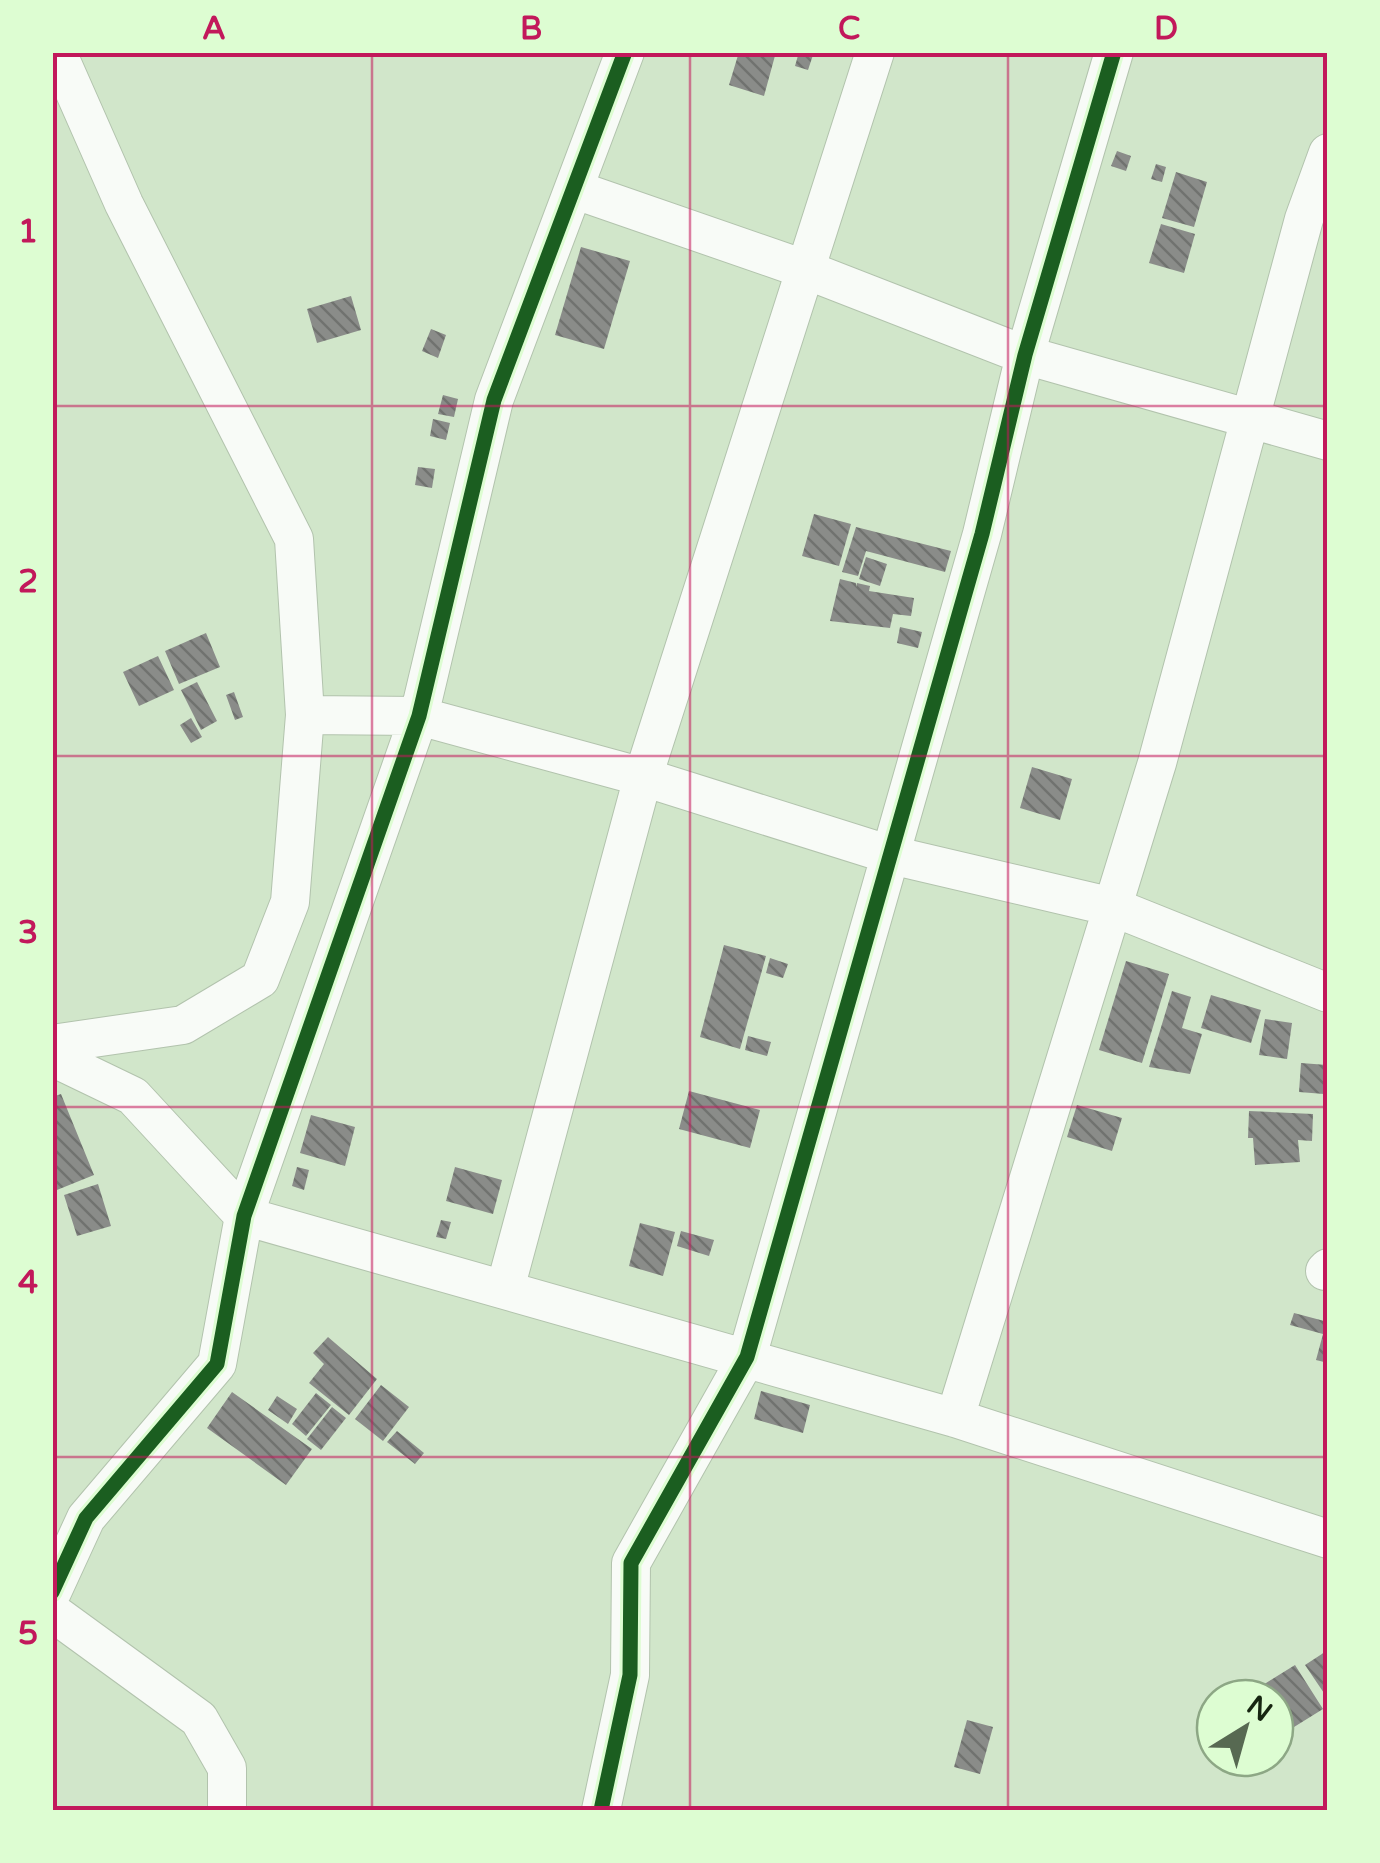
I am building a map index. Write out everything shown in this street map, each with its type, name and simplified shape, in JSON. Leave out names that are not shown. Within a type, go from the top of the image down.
[{"type":"street","points":[[52,1044],[182,1025],[260,979],[290,902],[305,715],[294,540],[124,204],[58,52]]},
{"type":"street","points":[[52,1592],[86,1518],[217,1364],[244,1216],[419,716],[494,400],[626,52]]},
{"type":"street","points":[[505,1289],[643,777],[875,52]]},
{"type":"street","points":[[601,1810],[630,1676],[631,1563],[747,1357],[982,534],[1025,355],[1114,52]]},
{"type":"street","points":[[955,1418],[1157,762],[1304,220],[1328,154]]},
{"type":"street","points":[[576,190],[804,269],[1025,355],[1328,441]]},
{"type":"street","points":[[305,715],[419,716],[643,777],[891,855],[1112,907],[1328,992]]},
{"type":"street","points":[[52,1056],[133,1096],[244,1216],[955,1418],[1328,1539]]},
{"type":"street","points":[[52,1612],[199,1719],[227,1768],[227,1810]]},
{"type":"building","points":[[739,52],[776,52],[764,96],[729,85]]},
{"type":"building","points":[[799,52],[813,55],[808,70],[795,66]]},
{"type":"building","points":[[1117,151],[1131,156],[1126,171],[1111,166]]},
{"type":"building","points":[[1156,164],[1166,167],[1162,182],[1151,179]]},
{"type":"building","points":[[1176,172],[1207,182],[1194,227],[1162,218]]},
{"type":"building","points":[[1161,224],[1195,234],[1184,273],[1149,263]]},
{"type":"building","points":[[581,247],[630,261],[604,349],[555,335]]},
{"type":"building","points":[[351,296],[361,330],[317,343],[307,309]]},
{"type":"building","points":[[431,329],[446,335],[438,358],[422,351]]},
{"type":"building","points":[[443,395],[458,399],[454,417],[438,414]]},
{"type":"building","points":[[433,419],[450,423],[446,440],[430,436]]},
{"type":"building","points":[[418,467],[435,469],[432,488],[415,485]]},
{"type":"building","points":[[814,514],[851,524],[839,566],[802,556]]},
{"type":"building","points":[[856,527],[951,551],[945,572],[866,551],[858,576],[842,572]]},
{"type":"building","points":[[866,557],[887,564],[880,586],[859,579]]},
{"type":"building","points":[[840,579],[856,583],[856,587],[857,583],[870,586],[869,591],[914,598],[911,616],[893,614],[890,628],[830,621]]},
{"type":"building","points":[[900,627],[922,632],[918,648],[897,643]]},
{"type":"building","points":[[206,633],[220,667],[179,684],[165,651]]},
{"type":"building","points":[[158,656],[174,690],[139,706],[123,672]]},
{"type":"building","points":[[197,682],[217,721],[201,730],[181,690]]},
{"type":"building","points":[[234,692],[243,717],[235,720],[226,695]]},
{"type":"building","points":[[191,718],[202,737],[191,743],[180,725]]},
{"type":"building","points":[[1032,767],[1072,779],[1060,820],[1020,808]]},
{"type":"building","points":[[724,945],[766,956],[740,1049],[700,1037]]},
{"type":"building","points":[[770,958],[788,964],[783,978],[766,973]]},
{"type":"building","points":[[1126,961],[1169,974],[1142,1063],[1099,1050]]},
{"type":"building","points":[[1172,991],[1191,997],[1182,1028],[1202,1034],[1190,1074],[1149,1067]]},
{"type":"building","points":[[1211,995],[1261,1010],[1251,1043],[1201,1028]]},
{"type":"building","points":[[1265,1019],[1292,1023],[1287,1059],[1259,1055]]},
{"type":"building","points":[[748,1036],[771,1042],[767,1056],[745,1050]]},
{"type":"building","points":[[1301,1063],[1327,1065],[1324,1094],[1299,1092]]},
{"type":"building","points":[[689,1091],[760,1110],[750,1148],[679,1129]]},
{"type":"building","points":[[61,1094],[94,1175],[52,1192],[52,1097]]},
{"type":"building","points":[[1077,1105],[1122,1118],[1112,1151],[1067,1137]]},
{"type":"building","points":[[1249,1111],[1313,1114],[1312,1141],[1298,1140],[1300,1162],[1255,1165],[1253,1138],[1248,1138]]},
{"type":"building","points":[[311,1115],[355,1127],[345,1166],[300,1153]]},
{"type":"building","points":[[297,1167],[309,1170],[304,1190],[292,1186]]},
{"type":"building","points":[[455,1167],[502,1180],[493,1214],[446,1201]]},
{"type":"building","points":[[98,1184],[111,1226],[77,1236],[64,1195]]},
{"type":"building","points":[[441,1220],[451,1222],[446,1239],[436,1237]]},
{"type":"building","points":[[640,1223],[675,1232],[663,1276],[629,1266]]},
{"type":"building","points":[[681,1231],[714,1240],[709,1256],[677,1246]]},
{"type":"building","points":[[1294,1313],[1328,1322],[1328,1363],[1316,1360],[1323,1334],[1290,1325]]},
{"type":"building","points":[[328,1337],[377,1379],[349,1415],[309,1383],[324,1364],[313,1353]]},
{"type":"building","points":[[381,1385],[409,1407],[383,1441],[355,1419]]},
{"type":"building","points":[[761,1391],[810,1405],[803,1433],[754,1419]]},
{"type":"building","points":[[232,1392],[312,1449],[286,1485],[207,1428]]},
{"type":"building","points":[[316,1393],[331,1405],[306,1436],[292,1424]]},
{"type":"building","points":[[277,1396],[297,1409],[288,1424],[268,1410]]},
{"type":"building","points":[[332,1407],[346,1418],[321,1450],[307,1439]]},
{"type":"building","points":[[397,1431],[424,1453],[415,1464],[387,1442]]},
{"type":"building","points":[[1328,1650],[1328,1699],[1305,1665]]},
{"type":"building","points":[[1295,1665],[1323,1709],[1295,1726],[1295,1678],[1274,1678]]},
{"type":"building","points":[[967,1720],[993,1727],[980,1774],[954,1767]]},
{"type":"cycle path","points":[[52,1592],[86,1518],[217,1364],[244,1216],[419,716],[494,400],[625,52]]},
{"type":"cycle path","points":[[601,1810],[630,1675],[631,1563],[747,1357],[982,534],[1025,355],[1114,52]]}]
